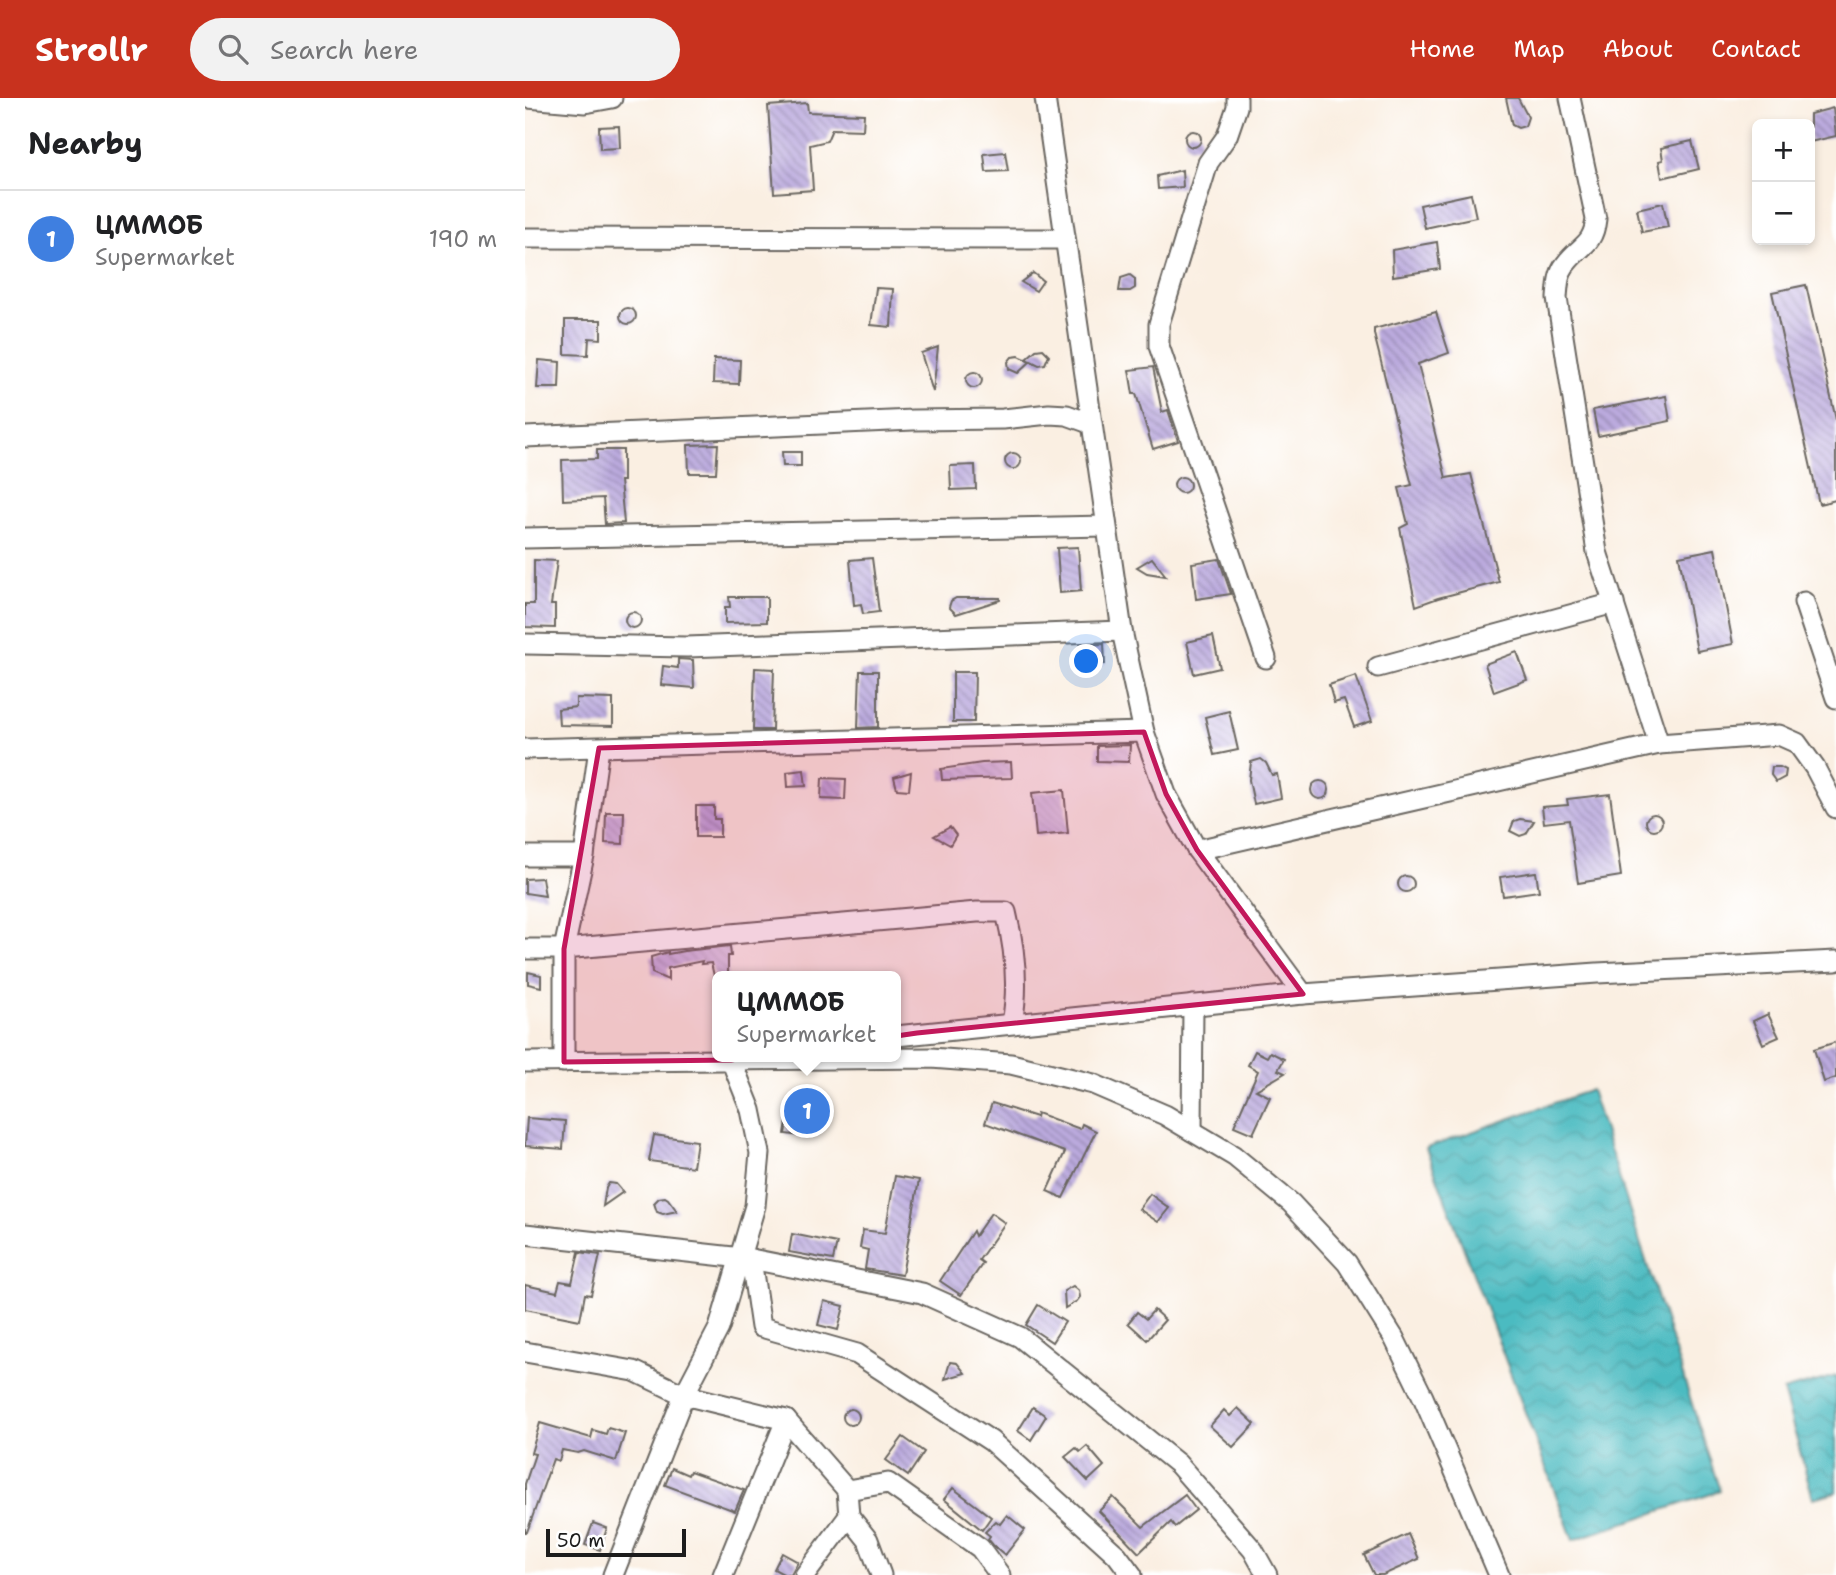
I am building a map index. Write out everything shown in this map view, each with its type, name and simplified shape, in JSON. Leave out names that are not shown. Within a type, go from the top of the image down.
[{"type":"street","points":[[527,100],[585,103],[612,98]]},
{"type":"street","points":[[1045,98],[1122,631],[1144,732],[1166,794],[1197,850],[1303,993]]},
{"type":"street","points":[[1237,98],[1237,107],[1227,135],[1208,163],[1159,324],[1159,346],[1266,658]]},
{"type":"street","points":[[1570,98],[1596,219],[1594,234],[1584,248],[1566,264],[1559,277],[1556,298],[1597,552],[1660,744]]},
{"type":"street","points":[[525,237],[1065,239]]},
{"type":"street","points":[[525,437],[913,420],[1003,419],[1049,414],[1067,415],[1092,424]]},
{"type":"street","points":[[525,538],[1107,526]]},
{"type":"street","points":[[1378,667],[1614,603]]},
{"type":"street","points":[[1804,603],[1836,698]]},
{"type":"street","points":[[525,644],[687,647],[1122,631]]},
{"type":"street","points":[[525,749],[1144,732]]},
{"type":"street","points":[[1197,850],[1660,744],[1779,735],[1797,743],[1815,768],[1836,808]]},
{"type":"street","points":[[564,1062],[564,949],[584,856],[599,748]]},
{"type":"street","points":[[525,856],[584,856]]},
{"type":"street","points":[[525,949],[564,949],[977,912],[1006,912],[1011,934],[1017,998],[1012,1023]]},
{"type":"street","points":[[901,1035],[1303,993],[1597,973],[1836,961]]},
{"type":"street","points":[[1192,1131],[1193,1005]]},
{"type":"street","points":[[901,1058],[1011,1064],[1093,1084],[1165,1115],[1234,1156],[1291,1203],[1347,1263],[1394,1338],[1423,1397],[1499,1575]]},
{"type":"street","points":[[525,1062],[712,1060]]},
{"type":"street","points":[[613,1575],[684,1395],[719,1328],[745,1258],[755,1206],[760,1153],[751,1110],[732,1062]]},
{"type":"street","points":[[525,1234],[745,1258],[922,1293],[1020,1336],[1178,1464],[1253,1550],[1267,1575]]},
{"type":"street","points":[[745,1258],[761,1327],[857,1354],[991,1441],[1117,1555],[1132,1575]]},
{"type":"street","points":[[525,1352],[633,1371],[684,1395],[786,1420],[847,1490],[849,1516],[868,1540],[881,1575]]},
{"type":"street","points":[[723,1575],[786,1420]]},
{"type":"street","points":[[847,1490],[888,1483],[980,1548],[1000,1575]]},
{"type":"street","points":[[805,1575],[849,1516]]},
{"type":"highlighted area","points":[[1144,732],[1166,794],[1197,850],[1303,994],[917,1033],[731,1060],[564,1062],[564,949],[599,748]]},
{"type":"water","points":[[1591,1090],[1720,1491],[1573,1540],[1426,1148]]},
{"type":"water","points":[[1836,1376],[1836,1492],[1813,1498],[1783,1391]]},
{"type":"building","points":[[1506,98],[1518,98],[1528,117],[1525,126],[1518,128],[1512,125]]},
{"type":"building","points":[[807,103],[808,112],[864,114],[863,130],[832,129],[827,141],[810,145],[813,190],[774,193],[768,106]]},
{"type":"building","points":[[1833,108],[1836,136],[1815,141],[1815,119],[1810,119],[1810,114]]},
{"type":"building","points":[[619,126],[620,148],[600,149],[599,127]]},
{"type":"building","points":[[1193,131],[1199,133],[1199,145],[1193,147],[1187,145],[1185,139],[1187,133]]},
{"type":"building","points":[[1692,141],[1699,169],[1662,178],[1659,161],[1663,160],[1661,148]]},
{"type":"building","points":[[1005,152],[1008,171],[986,172],[984,154]]},
{"type":"building","points":[[1182,170],[1183,187],[1158,189],[1157,176]]},
{"type":"building","points":[[1471,194],[1476,217],[1425,228],[1420,205]]},
{"type":"building","points":[[1663,203],[1668,227],[1642,232],[1637,209]]},
{"type":"building","points":[[1437,242],[1440,269],[1393,276],[1392,250]]},
{"type":"building","points":[[1033,273],[1043,281],[1036,291],[1021,282]]},
{"type":"building","points":[[1130,275],[1135,279],[1135,288],[1119,291],[1121,278]]},
{"type":"building","points":[[1806,285],[1836,420],[1836,500],[1819,504],[1772,292]]},
{"type":"building","points":[[876,288],[893,289],[891,327],[871,325]]},
{"type":"building","points":[[625,308],[631,308],[636,316],[634,322],[625,324],[620,319],[620,313]]},
{"type":"building","points":[[1436,312],[1449,353],[1418,364],[1446,478],[1471,474],[1499,582],[1416,606],[1400,528],[1408,524],[1399,488],[1412,485],[1374,329]]},
{"type":"building","points":[[565,320],[601,320],[601,339],[589,338],[588,355],[565,354]]},
{"type":"building","points":[[938,347],[933,392],[921,353]]},
{"type":"building","points":[[1043,349],[1049,355],[1045,364],[1039,365],[1031,361],[1018,373],[1009,369],[1008,362],[1012,357],[1019,356],[1030,361],[1026,359],[1036,350]]},
{"type":"building","points":[[714,359],[740,360],[739,384],[713,383]]},
{"type":"building","points":[[539,360],[560,362],[559,388],[537,388]]},
{"type":"building","points":[[1153,367],[1162,412],[1168,410],[1178,441],[1153,449],[1136,394],[1133,394],[1129,370]]},
{"type":"building","points":[[971,372],[977,372],[982,380],[980,386],[971,388],[966,383],[966,377]]},
{"type":"building","points":[[1666,396],[1670,421],[1598,436],[1593,410]]},
{"type":"building","points":[[718,444],[716,473],[689,473],[688,445]]},
{"type":"building","points":[[597,450],[623,450],[623,481],[620,481],[624,523],[605,524],[603,498],[563,500],[562,460],[597,459]]},
{"type":"building","points":[[782,452],[801,452],[801,466],[783,466]]},
{"type":"building","points":[[1010,453],[1016,453],[1021,461],[1019,467],[1010,469],[1005,464],[1005,458]]},
{"type":"building","points":[[975,465],[976,489],[951,490],[950,466]]},
{"type":"building","points":[[1179,477],[1185,477],[1190,485],[1188,491],[1179,493],[1174,488],[1174,482]]},
{"type":"building","points":[[1078,547],[1081,591],[1060,593],[1057,548]]},
{"type":"building","points":[[1715,549],[1733,644],[1697,651],[1679,556]]},
{"type":"building","points":[[872,558],[879,612],[863,614],[861,604],[854,605],[850,560]]},
{"type":"building","points":[[1152,558],[1166,576],[1147,573],[1137,567]]},
{"type":"building","points":[[1219,559],[1231,594],[1196,599],[1192,563]]},
{"type":"building","points":[[534,560],[557,561],[551,605],[555,605],[555,628],[525,627],[525,604],[534,604]]},
{"type":"building","points":[[729,597],[767,597],[767,622],[725,623],[725,607],[730,607]]},
{"type":"building","points":[[956,598],[1000,600],[956,614],[949,607],[951,601]]},
{"type":"building","points":[[630,612],[636,612],[641,620],[639,626],[630,628],[625,623],[625,617]]},
{"type":"building","points":[[1213,636],[1220,668],[1194,674],[1187,642]]},
{"type":"building","points":[[1104,644],[1105,664],[1084,665],[1083,645]]},
{"type":"building","points":[[1517,652],[1527,680],[1494,692],[1485,664]]},
{"type":"building","points":[[678,659],[693,660],[694,688],[661,685],[663,666],[678,668]]},
{"type":"building","points":[[755,668],[774,669],[772,730],[753,730]]},
{"type":"building","points":[[860,671],[878,671],[878,727],[858,728]]},
{"type":"building","points":[[953,672],[975,672],[974,722],[953,722]]},
{"type":"building","points":[[1356,676],[1372,721],[1354,727],[1344,700],[1334,703],[1329,685]]},
{"type":"building","points":[[576,698],[613,699],[613,726],[559,725],[558,709],[576,707]]},
{"type":"building","points":[[1229,711],[1238,750],[1214,755],[1205,717]]},
{"type":"building","points":[[1130,745],[1129,762],[1097,761],[1097,746]]},
{"type":"building","points":[[1261,759],[1272,775],[1277,774],[1281,798],[1254,804],[1249,780],[1251,762]]},
{"type":"building","points":[[1011,762],[1012,778],[942,780],[941,769]]},
{"type":"building","points":[[1772,767],[1786,770],[1785,777],[1776,782],[1771,775]]},
{"type":"building","points":[[804,770],[806,786],[788,787],[787,772]]},
{"type":"building","points":[[911,772],[909,790],[897,789],[894,777]]},
{"type":"building","points":[[822,778],[846,779],[845,800],[821,799]]},
{"type":"building","points":[[1320,781],[1326,784],[1329,790],[1326,796],[1320,799],[1314,796],[1311,790],[1314,784]]},
{"type":"building","points":[[1064,790],[1068,833],[1036,836],[1032,793]]},
{"type":"building","points":[[1610,794],[1621,876],[1578,883],[1569,820],[1544,823],[1542,807],[1568,805],[1567,799]]},
{"type":"building","points":[[696,806],[714,806],[714,819],[720,819],[720,837],[696,837]]},
{"type":"building","points":[[606,812],[624,812],[623,844],[605,843]]},
{"type":"building","points":[[1654,814],[1662,822],[1654,830],[1646,822]]},
{"type":"building","points":[[1514,821],[1534,821],[1526,834],[1520,836],[1510,831]]},
{"type":"building","points":[[950,827],[956,835],[950,845],[934,836]]},
{"type":"building","points":[[1536,872],[1539,891],[1503,896],[1500,877]]},
{"type":"building","points":[[1403,876],[1409,876],[1414,884],[1412,890],[1403,892],[1398,887],[1398,881]]},
{"type":"building","points":[[542,878],[545,896],[525,893],[525,879]]},
{"type":"building","points":[[730,946],[728,971],[713,971],[711,963],[701,964],[702,961],[668,968],[668,980],[652,973],[651,957]]},
{"type":"building","points":[[528,972],[541,975],[541,987],[528,984]]},
{"type":"building","points":[[1768,1014],[1779,1037],[1763,1044],[1753,1021]]},
{"type":"building","points":[[1836,1042],[1836,1078],[1824,1082],[1814,1049]]},
{"type":"building","points":[[1255,1051],[1267,1057],[1270,1052],[1284,1059],[1278,1070],[1285,1073],[1256,1090],[1270,1097],[1253,1134],[1234,1126],[1258,1071],[1248,1065]]},
{"type":"building","points":[[791,1098],[814,1101],[809,1137],[785,1134]]},
{"type":"building","points":[[992,1103],[1036,1117],[1037,1113],[1080,1129],[1082,1124],[1096,1131],[1063,1198],[1047,1191],[1065,1152],[985,1123]]},
{"type":"building","points":[[527,1118],[565,1121],[563,1149],[525,1146]]},
{"type":"building","points":[[654,1135],[697,1141],[693,1167],[649,1161]]},
{"type":"building","points":[[895,1176],[919,1180],[902,1275],[865,1269],[868,1250],[860,1248],[863,1230],[885,1233]]},
{"type":"building","points":[[609,1183],[616,1184],[623,1192],[603,1206],[606,1188]]},
{"type":"building","points":[[1150,1194],[1169,1208],[1158,1222],[1139,1209]]},
{"type":"building","points":[[665,1197],[677,1211],[663,1214],[657,1212],[654,1203]]},
{"type":"building","points":[[991,1213],[1005,1223],[979,1260],[983,1263],[961,1295],[940,1281],[973,1231],[975,1236]]},
{"type":"building","points":[[792,1234],[837,1243],[833,1260],[789,1252]]},
{"type":"building","points":[[579,1252],[600,1255],[591,1295],[585,1294],[580,1320],[525,1309],[525,1285],[557,1292],[560,1281],[572,1283]]},
{"type":"building","points":[[1073,1286],[1079,1291],[1080,1297],[1065,1308],[1064,1291]]},
{"type":"building","points":[[824,1301],[844,1306],[838,1330],[818,1325]]},
{"type":"building","points":[[1038,1305],[1065,1322],[1052,1342],[1026,1325]]},
{"type":"building","points":[[1154,1310],[1165,1320],[1147,1340],[1128,1323],[1137,1312],[1146,1319]]},
{"type":"building","points":[[950,1362],[957,1363],[965,1373],[945,1379]]},
{"type":"building","points":[[1033,1407],[1046,1416],[1031,1440],[1018,1431]]},
{"type":"building","points":[[1238,1408],[1255,1424],[1233,1447],[1210,1426],[1224,1410],[1230,1416]]},
{"type":"building","points":[[851,1409],[859,1417],[851,1425],[843,1417]]},
{"type":"building","points":[[540,1423],[591,1438],[593,1430],[606,1434],[608,1428],[625,1433],[616,1461],[584,1451],[578,1453],[562,1450],[559,1461],[553,1459],[525,1532],[525,1484],[535,1454],[531,1453]]},
{"type":"building","points":[[903,1437],[924,1452],[908,1476],[886,1460]]},
{"type":"building","points":[[1087,1446],[1104,1466],[1088,1481],[1065,1457],[1076,1448],[1080,1452]]},
{"type":"building","points":[[672,1468],[688,1475],[690,1471],[744,1490],[735,1511],[665,1485]]},
{"type":"building","points":[[953,1488],[991,1517],[982,1530],[944,1499]]},
{"type":"building","points":[[1185,1495],[1196,1510],[1175,1527],[1171,1522],[1139,1553],[1099,1511],[1113,1497],[1143,1527]]},
{"type":"building","points":[[1007,1515],[1025,1530],[1005,1555],[993,1545],[988,1539],[990,1536],[985,1532],[996,1521],[1000,1524]]},
{"type":"building","points":[[593,1523],[607,1528],[600,1550],[585,1545]]},
{"type":"building","points":[[1408,1534],[1419,1559],[1383,1575],[1374,1575],[1364,1555]]},
{"type":"building","points":[[782,1553],[798,1562],[791,1575],[774,1569]]},
{"type":"place","name":"ЦММОБ","points":[[807,1111]]}]
